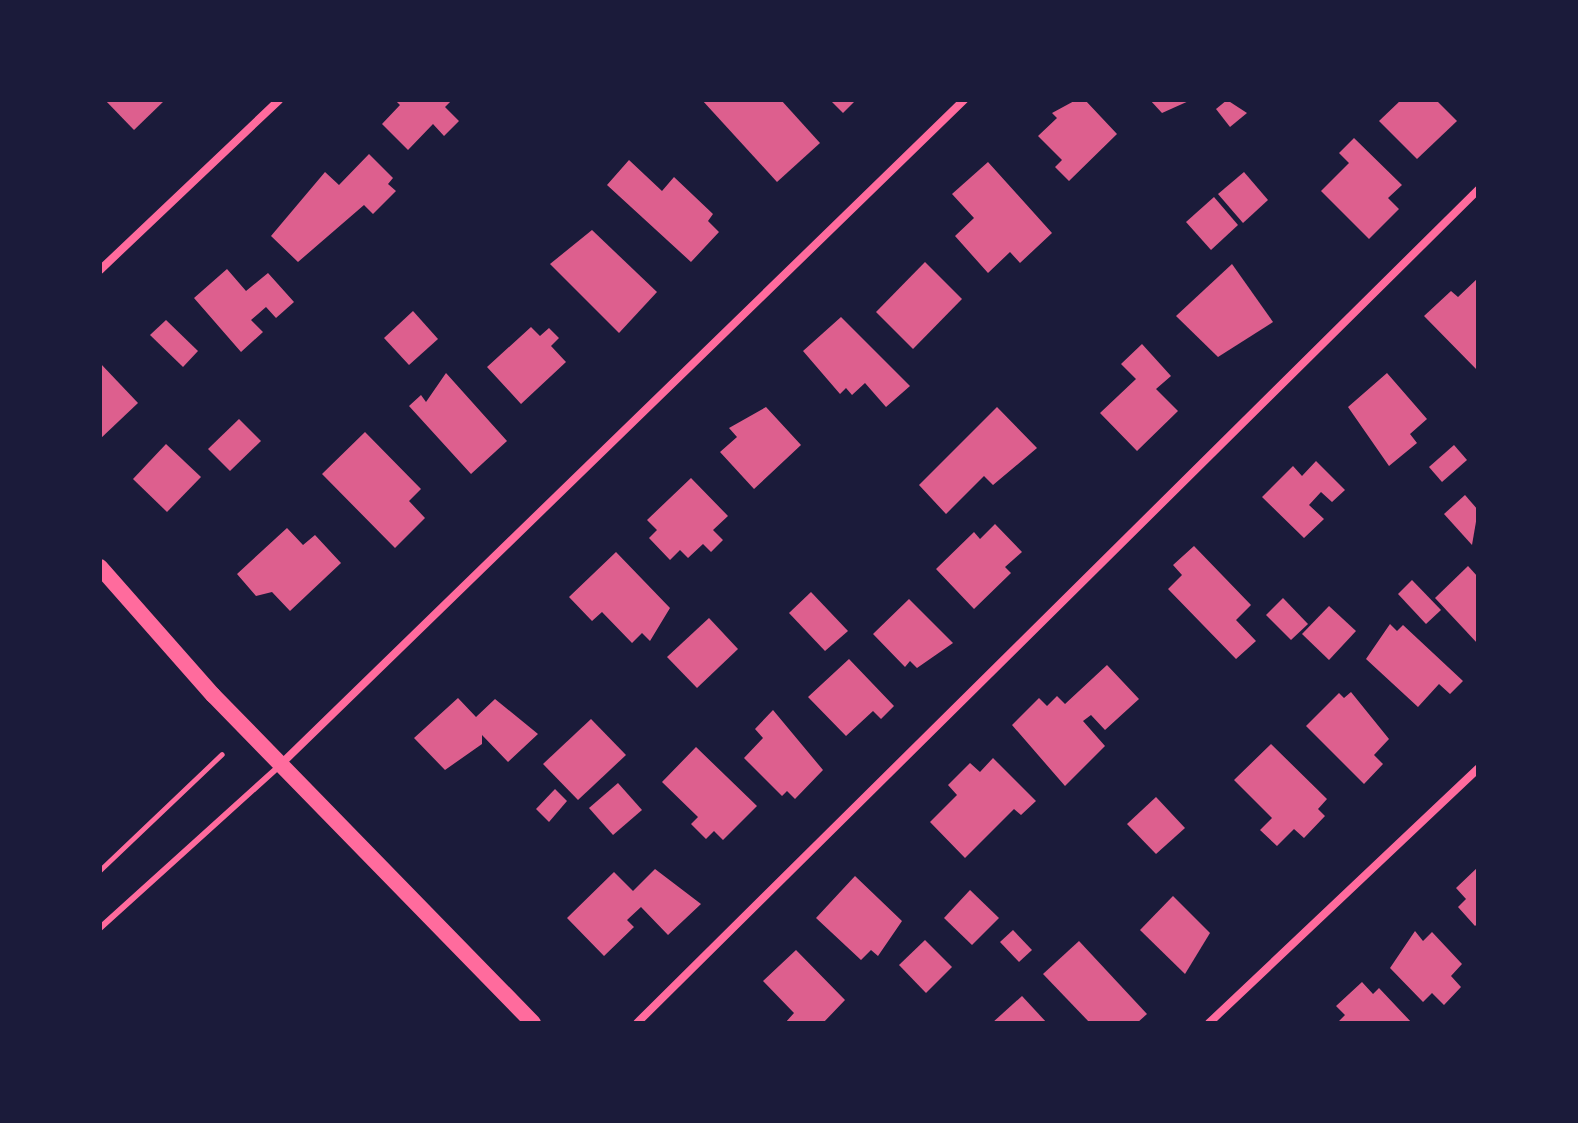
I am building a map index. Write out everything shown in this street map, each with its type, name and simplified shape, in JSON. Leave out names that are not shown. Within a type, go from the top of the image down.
[{"type":"main road","points":[[100,567],[281,764],[533,1023]]},
{"type":"street","points":[[100,270],[279,100]]},
{"type":"street","points":[[281,764],[964,100]]},
{"type":"street","points":[[637,1023],[1478,190]]},
{"type":"street","points":[[1209,1023],[1478,769]]},
{"type":"lane","points":[[100,928],[281,764]]},
{"type":"path","points":[[100,870],[222,754]]},
{"type":"building","points":[[105,100],[165,100],[134,130]]},
{"type":"building","points":[[395,100],[452,100],[445,107],[459,121],[444,136],[433,124],[408,150],[382,124],[400,105]]},
{"type":"building","points":[[702,100],[781,100],[820,143],[777,182]]},
{"type":"building","points":[[830,100],[856,100],[843,113]]},
{"type":"building","points":[[1076,100],[1085,100],[1117,134],[1069,181],[1055,167],[1062,160],[1038,136],[1057,118],[1052,113]]},
{"type":"building","points":[[1150,100],[1191,100],[1162,113]]},
{"type":"building","points":[[1227,100],[1247,113],[1230,127],[1216,109]]},
{"type":"building","points":[[1401,100],[1436,100],[1457,121],[1417,159],[1379,121]]},
{"type":"building","points":[[1354,138],[1402,185],[1388,198],[1399,209],[1369,239],[1321,191],[1349,163],[1339,153]]},
{"type":"building","points":[[369,154],[393,178],[388,184],[396,191],[373,214],[364,205],[298,262],[271,236],[325,172],[339,185]]},
{"type":"building","points":[[629,160],[662,191],[674,177],[713,214],[708,221],[719,232],[691,262],[607,185]]},
{"type":"building","points":[[988,162],[1052,233],[1020,263],[1010,252],[988,273],[955,236],[974,218],[952,194]]},
{"type":"building","points":[[1244,172],[1268,200],[1243,223],[1218,194]]},
{"type":"building","points":[[1214,197],[1238,225],[1211,250],[1186,222]]},
{"type":"building","points":[[592,230],[657,292],[619,333],[550,264]]},
{"type":"building","points":[[925,262],[962,299],[913,349],[876,312]]},
{"type":"building","points":[[1232,264],[1273,322],[1218,357],[1176,316]]},
{"type":"building","points":[[227,269],[246,291],[268,273],[294,302],[276,318],[266,307],[251,320],[263,332],[241,352],[194,298]]},
{"type":"building","points":[[1478,278],[1478,371],[1424,316],[1451,291],[1458,297]]},
{"type":"building","points":[[413,311],[438,339],[409,365],[384,338]]},
{"type":"building","points":[[841,317],[910,386],[886,407],[865,383],[852,395],[846,388],[840,394],[803,351]]},
{"type":"building","points":[[166,320],[198,351],[183,367],[150,335]]},
{"type":"building","points":[[531,327],[540,336],[549,328],[559,338],[551,346],[566,362],[521,404],[487,367]]},
{"type":"building","points":[[1142,344],[1171,376],[1156,389],[1178,411],[1137,451],[1100,413],[1136,379],[1121,364]]},
{"type":"building","points":[[100,363],[138,403],[100,439]]},
{"type":"building","points":[[446,373],[507,441],[471,474],[409,406],[421,395],[426,402]]},
{"type":"building","points":[[1387,373],[1427,419],[1410,434],[1417,443],[1389,466],[1348,407]]},
{"type":"building","points":[[766,407],[801,445],[754,489],[720,452],[737,437],[729,428]]},
{"type":"building","points":[[997,407],[1037,448],[993,485],[984,476],[946,514],[919,485]]},
{"type":"building","points":[[239,419],[261,441],[230,471],[208,449]]},
{"type":"building","points":[[365,432],[421,489],[409,501],[425,518],[395,548],[322,474]]},
{"type":"building","points":[[166,444],[201,477],[167,512],[133,479]]},
{"type":"building","points":[[1454,445],[1467,460],[1442,482],[1429,467]]},
{"type":"building","points":[[1316,461],[1345,490],[1332,502],[1321,492],[1309,505],[1324,519],[1304,538],[1262,497],[1293,466],[1302,476]]},
{"type":"building","points":[[691,478],[728,516],[713,530],[723,540],[711,552],[703,544],[688,558],[680,550],[670,560],[649,538],[657,530],[647,520]]},
{"type":"building","points":[[1465,495],[1478,510],[1472,545],[1444,514]]},
{"type":"building","points":[[995,524],[1022,552],[1005,567],[1011,573],[974,609],[936,569],[974,532],[980,539]]},
{"type":"building","points":[[287,528],[303,545],[315,535],[341,563],[290,611],[272,592],[256,596],[237,574]]},
{"type":"building","points":[[1194,546],[1251,605],[1236,620],[1256,641],[1236,659],[1168,589],[1182,575],[1173,565]]},
{"type":"building","points":[[616,552],[670,608],[650,641],[642,633],[632,643],[602,612],[592,621],[569,597]]},
{"type":"building","points":[[1468,566],[1478,577],[1478,644],[1435,598]]},
{"type":"building","points":[[1412,580],[1441,610],[1426,624],[1398,594]]},
{"type":"building","points":[[811,592],[848,631],[825,651],[789,613]]},
{"type":"building","points":[[1283,598],[1308,624],[1291,640],[1266,615]]},
{"type":"building","points":[[909,599],[953,643],[917,668],[910,661],[905,667],[873,634]]},
{"type":"building","points":[[1329,606],[1356,631],[1329,660],[1302,634]]},
{"type":"building","points":[[709,618],[738,649],[697,688],[667,657]]},
{"type":"building","points":[[1390,624],[1397,631],[1403,625],[1463,681],[1450,694],[1439,684],[1418,707],[1366,659]]},
{"type":"building","points":[[849,659],[894,706],[881,719],[873,711],[846,736],[808,697]]},
{"type":"building","points":[[1107,665],[1139,699],[1105,730],[1091,715],[1083,721],[1105,746],[1065,786],[1012,725],[1039,698],[1047,706],[1057,696],[1065,704]]},
{"type":"building","points":[[1351,692],[1389,739],[1374,755],[1383,764],[1364,784],[1306,726],[1339,693],[1344,698]]},
{"type":"building","points":[[458,698],[476,717],[495,699],[538,734],[508,762],[482,735],[482,744],[445,770],[414,738]]},
{"type":"building","points":[[773,710],[823,770],[795,799],[787,791],[782,796],[744,758],[763,738],[755,729]]},
{"type":"building","points":[[591,719],[626,755],[578,800],[543,764]]},
{"type":"building","points":[[1271,744],[1327,799],[1318,809],[1325,816],[1304,838],[1294,829],[1277,846],[1260,830],[1272,818],[1234,780]]},
{"type":"building","points":[[696,747],[757,806],[723,840],[714,831],[706,839],[691,824],[698,817],[662,782]]},
{"type":"building","points":[[993,758],[1036,801],[1021,815],[1014,809],[965,858],[930,822],[957,795],[948,785],[970,763],[980,772]]},
{"type":"building","points":[[618,783],[642,810],[613,835],[589,808]]},
{"type":"building","points":[[555,789],[567,801],[549,822],[536,809]]},
{"type":"building","points":[[1156,797],[1185,828],[1156,854],[1127,824]]},
{"type":"building","points":[[1478,867],[1478,923],[1475,926],[1458,907],[1466,899],[1456,888]]},
{"type":"building","points":[[655,869],[701,904],[668,935],[641,907],[627,920],[634,927],[604,956],[567,918],[614,872],[633,891]]},
{"type":"building","points":[[855,876],[902,921],[878,956],[871,950],[861,960],[816,918]]},
{"type":"building","points":[[970,890],[999,918],[972,945],[944,918]]},
{"type":"building","points":[[1173,896],[1210,933],[1185,974],[1140,930]]},
{"type":"building","points":[[1013,930],[1032,950],[1019,962],[1000,942]]},
{"type":"building","points":[[1415,931],[1423,941],[1432,932],[1462,964],[1451,976],[1461,987],[1444,1005],[1432,993],[1423,1002],[1390,968]]},
{"type":"building","points":[[925,940],[952,967],[926,993],[899,965]]},
{"type":"building","points":[[1079,941],[1147,1014],[1137,1023],[1090,1023],[1043,974]]},
{"type":"building","points":[[796,950],[845,1000],[823,1023],[785,1023],[794,1013],[763,981]]},
{"type":"building","points":[[1362,982],[1373,994],[1379,988],[1412,1023],[1337,1023],[1345,1015],[1336,1006]]},
{"type":"building","points":[[1022,996],[1047,1023],[992,1023]]}]
